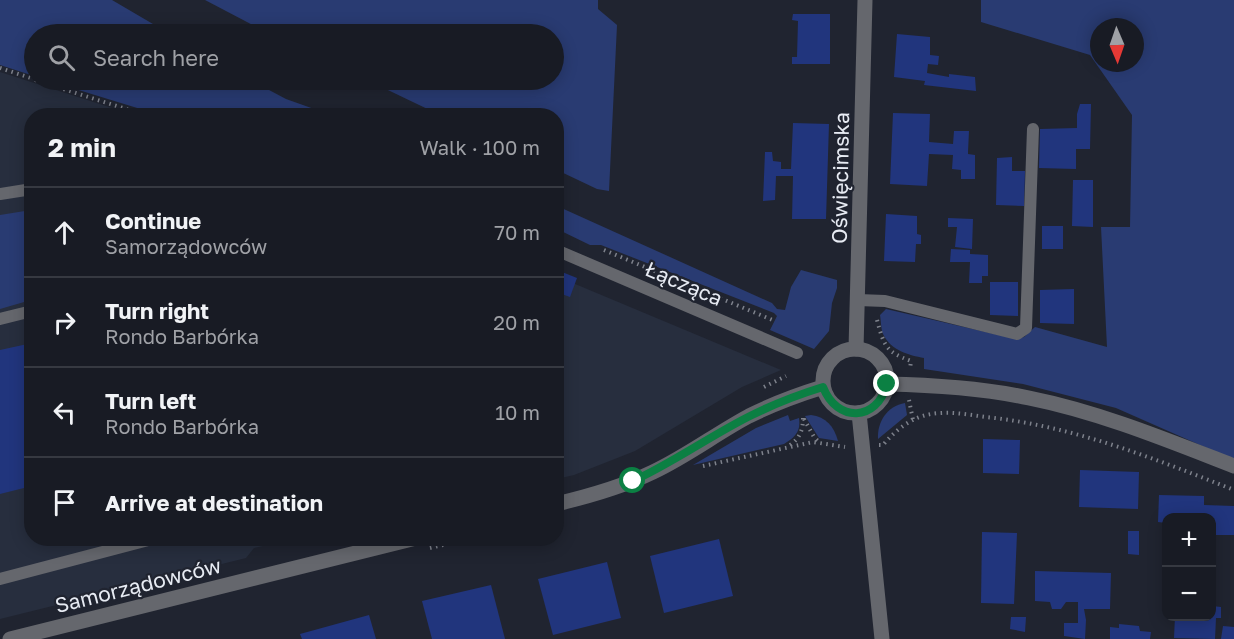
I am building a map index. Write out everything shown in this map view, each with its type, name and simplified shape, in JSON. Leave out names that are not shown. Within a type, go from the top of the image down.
[{"type":"street","name":"Oświęcimska","points":[[856,349],[865,4]]},
{"type":"street","points":[[856,349],[875,356],[886,373],[887,384],[878,403],[869,410],[859,413],[847,412],[836,407],[827,398],[822,377],[830,360],[837,353],[856,349]]},
{"type":"street","points":[[887,384],[1004,393],[1030,398],[1156,436],[1234,466]]},
{"type":"street","points":[[564,502],[633,481],[749,416],[793,395],[823,387]]},
{"type":"street","points":[[859,413],[882,639]]},
{"type":"street","name":"Samorządowców","points":[[9,639],[384,546]]},
{"type":"lane","points":[[858,300],[885,301],[1017,334],[1026,328],[1033,129]]},
{"type":"lane","points":[[0,194],[24,190]]},
{"type":"lane","name":"Łącząca","points":[[564,253],[797,353]]},
{"type":"lane","points":[[0,319],[24,313]]},
{"type":"lane","points":[[0,579],[126,546]]},
{"type":"path","points":[[0,68],[24,76]]},
{"type":"path","points":[[69,90],[124,108]]},
{"type":"path","points":[[600,248],[775,321]]},
{"type":"path","points":[[877,320],[883,344],[897,356],[911,361]]},
{"type":"path","points":[[760,389],[786,376]]},
{"type":"path","points":[[883,445],[900,426],[939,412],[1009,419],[1083,435],[1148,456],[1234,490]]},
{"type":"path","points":[[788,447],[800,436],[803,428],[802,416],[820,443]]},
{"type":"path","points":[[801,444],[820,443],[842,448]]},
{"type":"shaded area","points":[[0,0],[112,0],[153,24],[24,24],[24,73],[0,65]]},
{"type":"shaded area","points":[[205,0],[598,0],[598,9],[617,25],[609,191],[597,189],[564,173],[564,108],[425,108],[388,90],[564,90],[564,24],[251,24]]},
{"type":"shaded area","points":[[981,0],[1234,0],[1234,460],[1116,408],[1023,384],[924,369],[924,358],[907,354],[896,348],[886,340],[883,334],[880,315],[886,309],[1016,339],[1024,337],[1035,327],[1107,347],[1101,227],[1130,227],[1132,115],[1102,72],[1144,72],[1144,18],[1090,18],[1090,55],[981,22]]},
{"type":"shaded area","points":[[0,72],[24,80],[24,90],[56,90],[112,108],[24,108],[24,546],[263,546],[254,548],[246,558],[0,619]]},
{"type":"shaded area","points":[[79,90],[269,90],[311,108],[137,108]]},
{"type":"shaded area","points":[[564,209],[772,303],[777,309],[785,310],[791,287],[801,270],[837,280],[829,331],[814,349],[770,330],[777,316],[774,313],[601,245],[590,245],[564,232]]},
{"type":"shaded area","points":[[24,211],[24,302],[0,309],[0,215]]},
{"type":"shaded area","points":[[564,279],[781,370],[742,387],[635,451],[564,477]]},
{"type":"shaded area","points":[[905,403],[907,415],[878,439],[879,427],[884,416],[888,411]]},
{"type":"shaded area","points":[[788,415],[790,421],[799,418],[799,427],[794,436],[784,444],[693,465],[756,428]]},
{"type":"shaded area","points":[[811,415],[829,423],[838,441],[819,438],[805,416]]},
{"type":"building","points":[[793,14],[830,14],[830,64],[792,64],[792,57],[797,57],[798,21],[792,20]]},
{"type":"building","points":[[897,34],[930,37],[930,55],[939,56],[938,65],[928,64],[927,73],[949,77],[949,74],[975,77],[976,91],[924,85],[925,81],[894,77]]},
{"type":"building","points":[[1080,104],[1091,104],[1090,149],[1076,149],[1076,169],[1039,168],[1040,129],[1077,128]]},
{"type":"building","points":[[893,113],[930,114],[929,142],[953,144],[954,131],[969,131],[968,154],[975,155],[975,179],[961,179],[961,170],[952,169],[953,155],[929,154],[927,186],[890,184]]},
{"type":"building","points":[[793,123],[829,124],[826,219],[792,219],[793,176],[776,176],[775,200],[763,201],[765,152],[772,152],[773,161],[781,162],[781,169],[791,169]]},
{"type":"building","points":[[1012,157],[1012,171],[1025,171],[1024,206],[996,205],[997,158]]},
{"type":"building","points":[[1073,180],[1093,180],[1093,227],[1072,226]]},
{"type":"building","points":[[886,214],[917,216],[917,234],[921,235],[921,244],[916,244],[915,262],[884,261]]},
{"type":"building","points":[[948,218],[973,219],[972,249],[955,247],[957,227],[948,227]]},
{"type":"building","points":[[1042,226],[1063,226],[1063,249],[1042,249]]},
{"type":"building","points":[[951,249],[970,250],[970,254],[988,255],[988,276],[982,276],[982,283],[969,283],[970,262],[950,262]]},
{"type":"building","points":[[564,273],[577,278],[570,297],[564,295]]},
{"type":"building","points":[[990,282],[1018,282],[1018,316],[990,315]]},
{"type":"building","points":[[1074,289],[1074,324],[1040,323],[1040,290]]},
{"type":"building","points":[[24,345],[24,488],[0,494],[0,350]]},
{"type":"building","points":[[983,439],[1020,440],[1019,474],[983,473]]},
{"type":"building","points":[[1080,470],[1139,472],[1138,509],[1079,507]]},
{"type":"building","points":[[1159,495],[1204,496],[1204,505],[1234,506],[1234,535],[1216,535],[1216,513],[1162,513],[1162,522],[1158,522]]},
{"type":"building","points":[[1128,531],[1139,531],[1139,555],[1128,554]]},
{"type":"building","points":[[982,532],[1017,533],[1014,604],[981,603]]},
{"type":"building","points":[[719,539],[733,596],[664,613],[650,556]]},
{"type":"building","points":[[607,562],[621,618],[553,635],[538,579]]},
{"type":"building","points":[[1035,571],[1111,573],[1110,609],[1084,609],[1085,639],[1064,636],[1064,623],[1078,623],[1078,602],[1066,602],[1061,609],[1052,609],[1050,602],[1035,601]]},
{"type":"building","points":[[491,585],[505,639],[432,639],[422,601]]},
{"type":"building","points":[[1216,606],[1221,607],[1221,618],[1216,618]]},
{"type":"building","points":[[369,615],[376,639],[302,639],[300,634]]},
{"type":"building","points":[[1011,617],[1026,617],[1025,632],[1010,629]]},
{"type":"building","points":[[1175,621],[1216,621],[1215,639],[1174,638]]},
{"type":"building","points":[[1119,624],[1139,626],[1140,631],[1151,632],[1150,639],[1110,639],[1110,627],[1119,628]]},
{"type":"building","points":[[1223,626],[1234,627],[1234,639],[1221,639]]},
{"type":"route","points":[[633,481],[655,471],[749,416],[793,395],[823,387],[827,398],[836,407],[847,412],[859,413],[869,410],[878,403],[887,384]]}]
